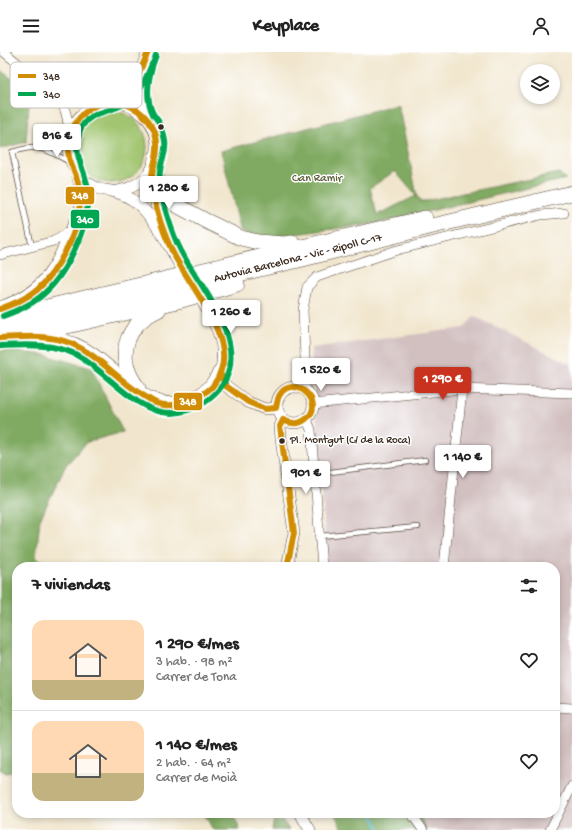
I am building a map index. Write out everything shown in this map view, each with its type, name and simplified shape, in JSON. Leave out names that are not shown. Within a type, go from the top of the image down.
[{"type":"highway","points":[[154,162],[157,181],[160,188],[171,202],[241,238],[258,242],[284,244],[339,238]]},
{"type":"highway","name":"Autovia Barcelona - Vic - Ripoll C-17","points":[[0,318],[571,185]]},
{"type":"highway","name":"Autovia Barcelona - Vic - Ripoll C-17","points":[[0,330],[371,242],[571,185]]},
{"type":"highway","points":[[0,308],[18,302],[37,290],[44,283],[58,265],[64,254],[76,223]]},
{"type":"highway","points":[[28,336],[178,301],[327,259],[371,242]]},
{"type":"highway","points":[[148,399],[137,387],[128,371],[125,357],[126,342],[130,334],[141,320],[149,314],[178,301]]},
{"type":"highway","points":[[0,338],[28,336],[61,340],[70,343],[95,357],[124,382],[148,399],[162,404],[179,404],[187,402],[202,395],[220,381]]},
{"type":"street","points":[[4,52],[17,62]]},
{"type":"street","points":[[142,75],[146,57]]},
{"type":"street","points":[[142,98],[146,118]]},
{"type":"street","points":[[0,255],[54,241],[61,238],[76,223],[80,198],[79,183],[69,155],[68,124],[64,108]]},
{"type":"street","points":[[68,140],[73,125],[83,113],[92,108]]},
{"type":"street","points":[[73,166],[84,181],[98,189],[123,194],[144,209],[176,260],[159,217],[153,188],[154,162],[157,143],[156,136],[146,118],[136,108]]},
{"type":"street","points":[[113,192],[128,189],[141,181],[150,170],[154,162]]},
{"type":"street","points":[[304,389],[306,382],[303,310],[307,287],[317,277],[397,250],[541,215],[564,213]]},
{"type":"street","points":[[202,301],[217,328],[220,338],[223,356],[220,381],[248,402],[265,409],[276,408]]},
{"type":"street","points":[[295,387],[304,389],[310,394],[314,404],[312,413],[307,420],[299,424],[289,423],[283,420],[276,408],[279,395],[286,389],[295,387]]},
{"type":"street","points":[[314,404],[462,389],[572,393]]},
{"type":"street","points":[[445,562],[462,389]]},
{"type":"street","points":[[283,420],[280,426],[281,438],[294,533],[288,562]]},
{"type":"street","points":[[307,420],[312,430],[322,562]]},
{"type":"street","points":[[560,707],[572,708]]},
{"type":"street","points":[[560,810],[572,786]]},
{"type":"street","points":[[303,818],[310,830]]},
{"type":"street","points":[[415,818],[423,830]]},
{"type":"street","points":[[550,830],[556,818]]},
{"type":"lane","points":[[32,247],[12,152],[26,148],[39,148],[46,150],[73,166]]},
{"type":"lane","points":[[315,474],[425,460]]},
{"type":"lane","points":[[320,536],[418,527]]},
{"type":"shaded area","points":[[474,316],[572,365],[572,830],[423,830],[414,818],[560,818],[560,562],[327,562],[311,348],[464,328]]},
{"type":"green space","points":[[0,70],[10,77],[10,108],[29,108],[26,142],[0,149]]},
{"type":"green space","name":"Can Ramir","points":[[398,104],[417,196],[420,202],[559,173],[566,179],[379,223],[265,238],[241,232],[221,151]],"holes":[[[395,171],[416,196],[377,215],[370,188]]]},
{"type":"green space","points":[[111,111],[125,114],[137,121],[144,133],[147,147],[144,161],[137,173],[125,180],[111,183],[97,180],[85,173],[78,161],[75,147],[78,133],[85,121],[97,114]]},
{"type":"green space","points":[[0,349],[45,355],[91,368],[123,432],[87,442],[66,465],[40,519],[36,558],[45,562],[12,562],[12,772],[6,773],[0,769]]},
{"type":"green space","points":[[207,818],[235,818],[240,830],[213,830]]},
{"type":"green space","points":[[274,818],[281,818],[289,830],[272,830]]},
{"type":"green space","points":[[337,818],[421,818],[427,830],[343,830]]},
{"type":"waterway","points":[[374,818],[380,830]]},
{"type":"transit line","name":"348","points":[[142,66],[148,52]]},
{"type":"transit line","name":"340","points":[[0,346],[48,346],[66,350],[87,361],[134,399],[159,411],[172,413],[184,411],[206,401],[215,394],[226,378],[230,361],[229,344],[224,326],[176,240],[163,199],[160,177],[165,141],[161,126],[150,107],[148,92],[151,69],[156,55]]},
{"type":"transit line","name":"340","points":[[142,86],[152,64]]},
{"type":"transit line","name":"348","points":[[0,309],[15,303],[37,290],[53,272],[72,237],[79,212],[80,192],[70,159],[68,148],[69,140],[75,124],[91,108]]},
{"type":"transit line","name":"340","points":[[3,316],[27,306],[40,297],[50,288],[68,263],[81,233],[86,217],[88,203],[88,189],[77,148],[80,130],[89,118],[113,108]]},
{"type":"transit line","name":"348","points":[[0,338],[44,337],[70,343],[89,353],[140,393],[156,403],[163,405],[185,403],[192,400],[211,388],[218,378],[223,356],[221,342],[208,310],[173,253],[165,235],[156,206],[152,177],[157,153],[156,136],[149,121],[134,108]]},
{"type":"transit line","name":"348","points":[[220,373],[226,386],[248,402],[265,409],[276,408],[279,396],[285,389],[292,387],[299,388],[306,392],[311,398],[313,405],[312,412],[306,419],[295,423],[283,420],[280,426],[294,533],[288,562]]},
{"type":"place","name":"Pl. Montgut (C/ de la Roca)","points":[[282,441]]}]
